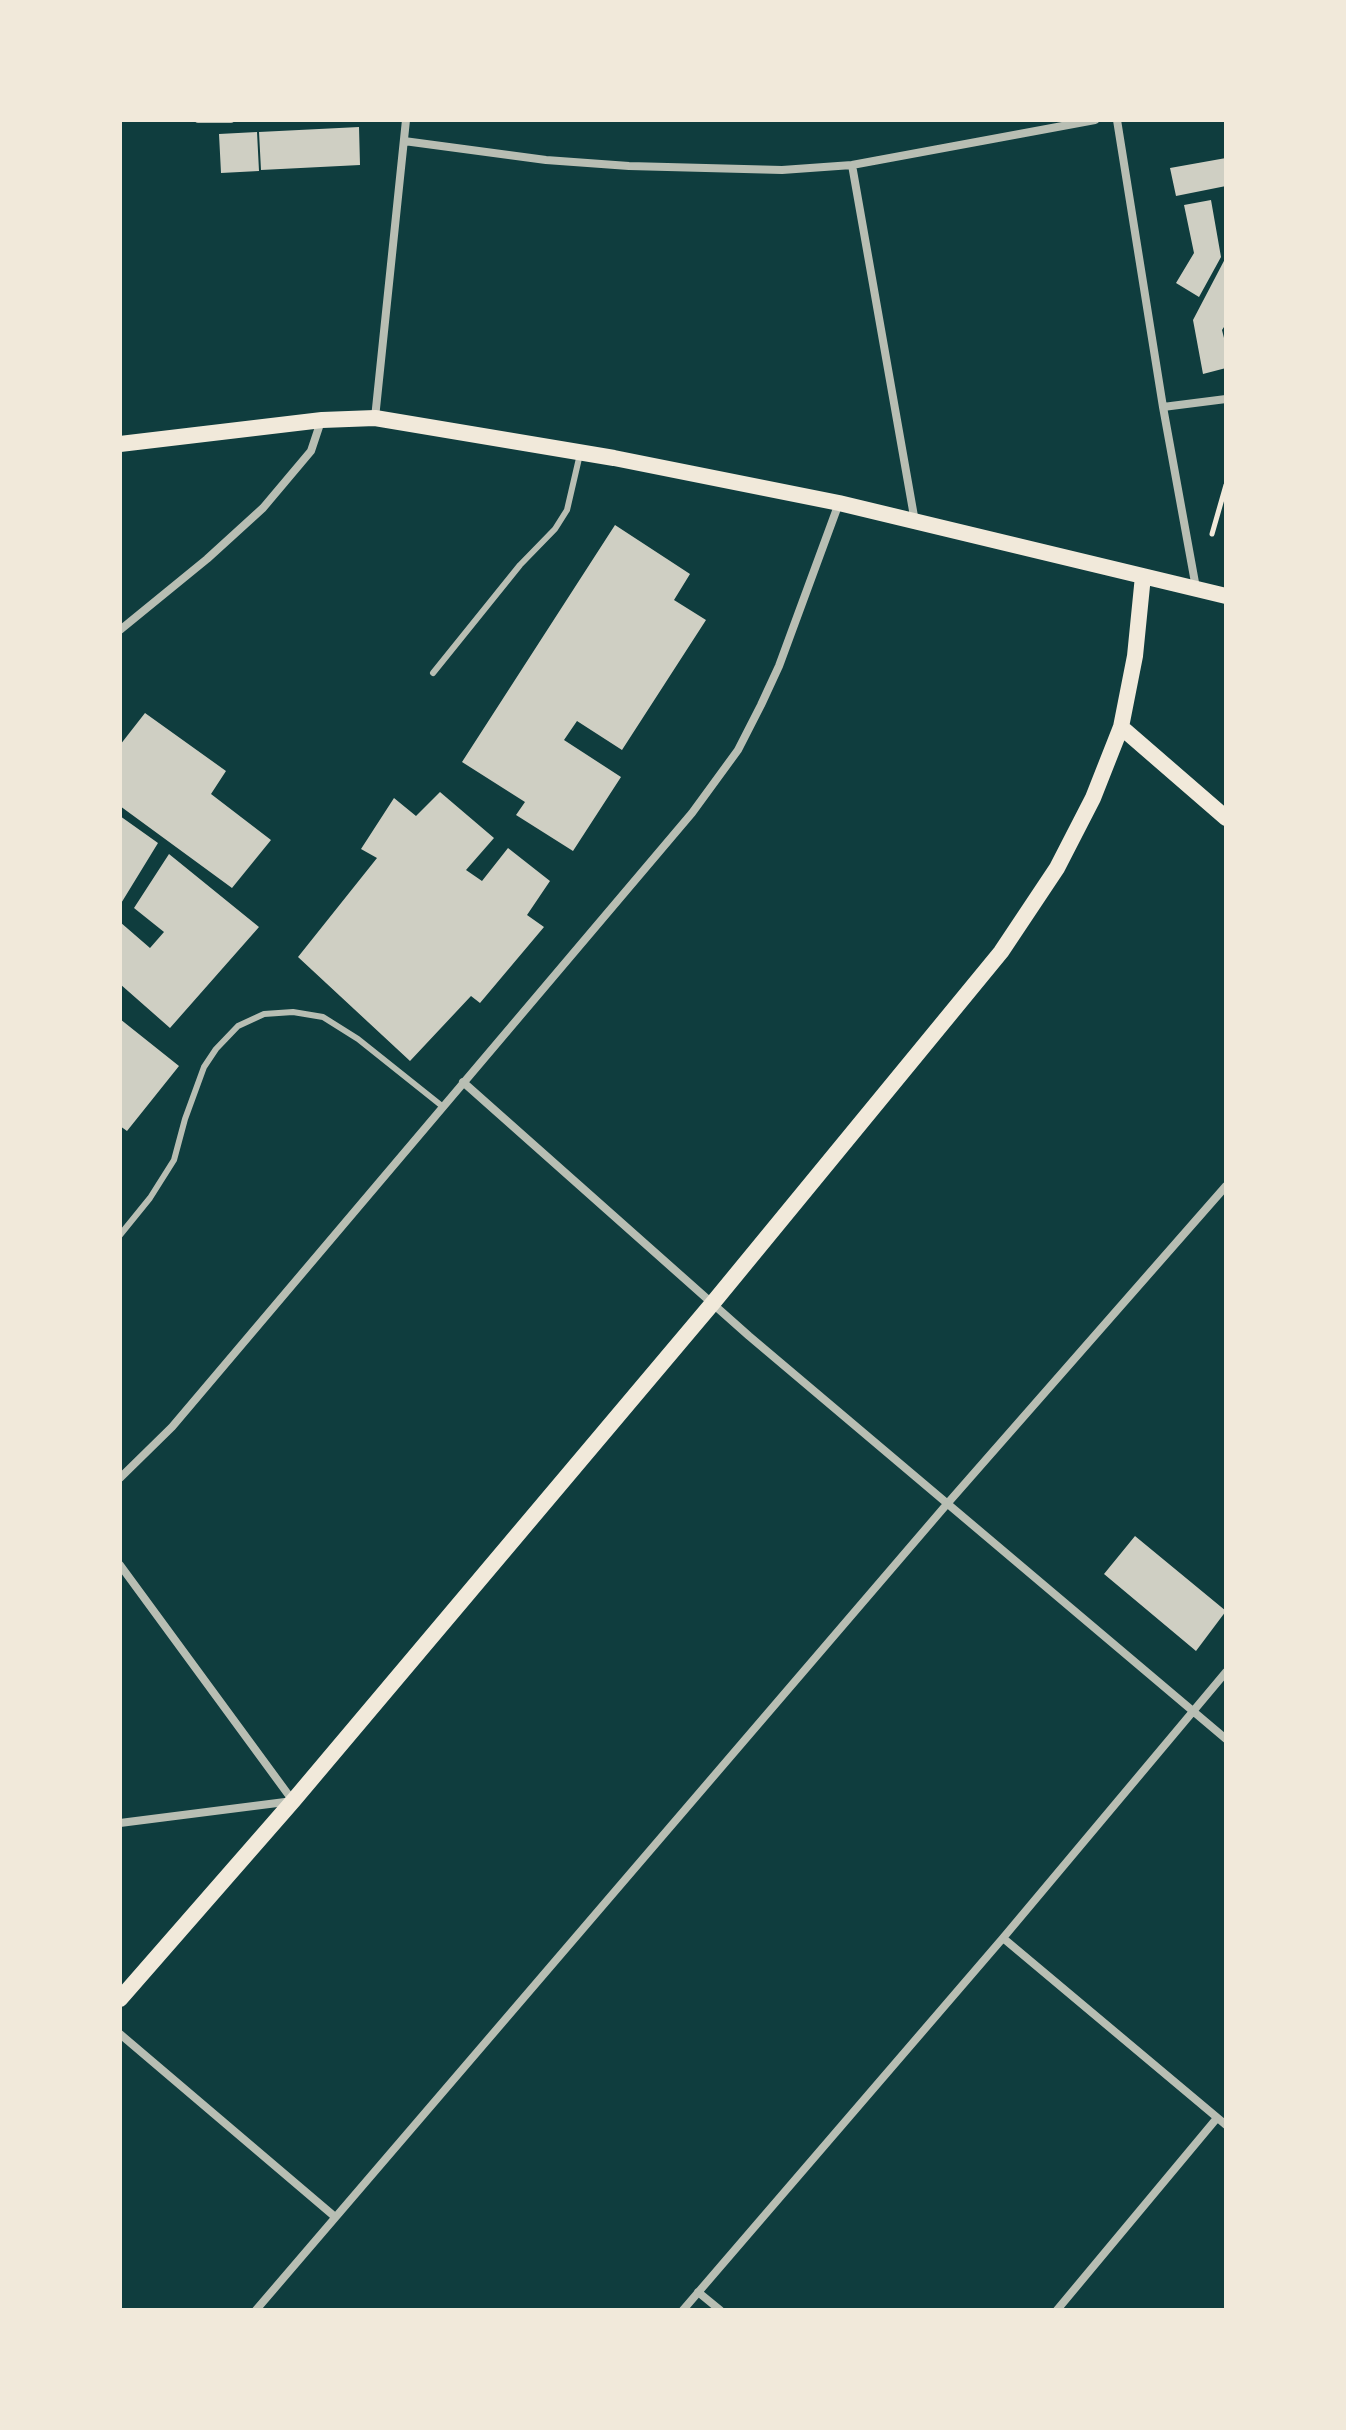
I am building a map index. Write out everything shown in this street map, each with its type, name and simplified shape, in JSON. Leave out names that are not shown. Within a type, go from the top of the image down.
[{"type":"main road","points":[[120,444],[322,420],[375,418],[581,452],[839,503],[1226,596]]},
{"type":"main road","points":[[120,1999],[293,1801],[712,1304],[1001,952],[1057,868],[1093,798],[1121,727],[1135,656],[1143,576]]},
{"type":"main road","points":[[1121,727],[1226,818]]},
{"type":"street","points":[[375,418],[406,120]]},
{"type":"street","points":[[404,141],[546,160],[629,166],[782,170],[852,165],[1095,120]]},
{"type":"street","points":[[1117,120],[1163,407],[1196,588]]},
{"type":"street","points":[[852,165],[915,522]]},
{"type":"street","points":[[1163,407],[1226,399]]},
{"type":"street","points":[[120,630],[207,559],[263,508],[311,451],[322,420]]},
{"type":"street","points":[[120,1478],[172,1427],[692,813],[738,750],[779,666],[839,503]]},
{"type":"street","points":[[463,1082],[712,1304],[1226,1739]]},
{"type":"street","points":[[256,2310],[947,1504],[1226,1186]]},
{"type":"street","points":[[120,1565],[293,1801],[120,1823]]},
{"type":"street","points":[[683,2310],[1003,1938],[1226,1672]]},
{"type":"street","points":[[1003,1938],[1226,2125]]},
{"type":"street","points":[[120,2034],[334,2216]]},
{"type":"street","points":[[1057,2310],[1217,2118]]},
{"type":"street","points":[[698,2292],[720,2310]]},
{"type":"lane","points":[[198,120],[231,120]]},
{"type":"lane","points":[[433,673],[520,565],[555,529],[569,502],[581,452]]},
{"type":"lane","points":[[120,1235],[150,1198],[174,1160],[196,1084],[210,1058],[238,1026],[264,1014],[293,1012],[323,1017],[358,1039],[442,1106]]},
{"type":"building","points":[[359,127],[360,165],[261,170],[259,132]]},
{"type":"building","points":[[257,132],[259,171],[221,173],[219,134]]},
{"type":"building","points":[[1226,158],[1226,186],[1176,196],[1170,168]]},
{"type":"building","points":[[1211,200],[1221,257],[1199,297],[1176,283],[1194,253],[1184,205]]},
{"type":"building","points":[[1226,257],[1226,324],[1222,330],[1226,368],[1203,374],[1193,320]]},
{"type":"building","points":[[615,525],[690,574],[674,600],[706,620],[622,750],[577,721],[564,740],[621,777],[573,851],[516,815],[525,802],[462,762]]},
{"type":"building","points":[[145,713],[226,771],[211,794],[271,840],[232,888],[120,806],[120,745]]},
{"type":"building","points":[[440,792],[494,838],[466,870],[482,881],[508,848],[550,881],[527,915],[544,927],[480,1003],[471,996],[410,1061],[298,957],[377,858],[361,849],[394,798],[416,816]]},
{"type":"building","points":[[120,816],[158,843],[120,905]]},
{"type":"building","points":[[169,854],[259,927],[170,1028],[120,984],[120,922],[150,948],[164,932],[134,908]]},
{"type":"building","points":[[120,1019],[179,1066],[127,1131],[120,1126]]},
{"type":"building","points":[[1135,1536],[1226,1611],[1196,1651],[1104,1574]]}]
